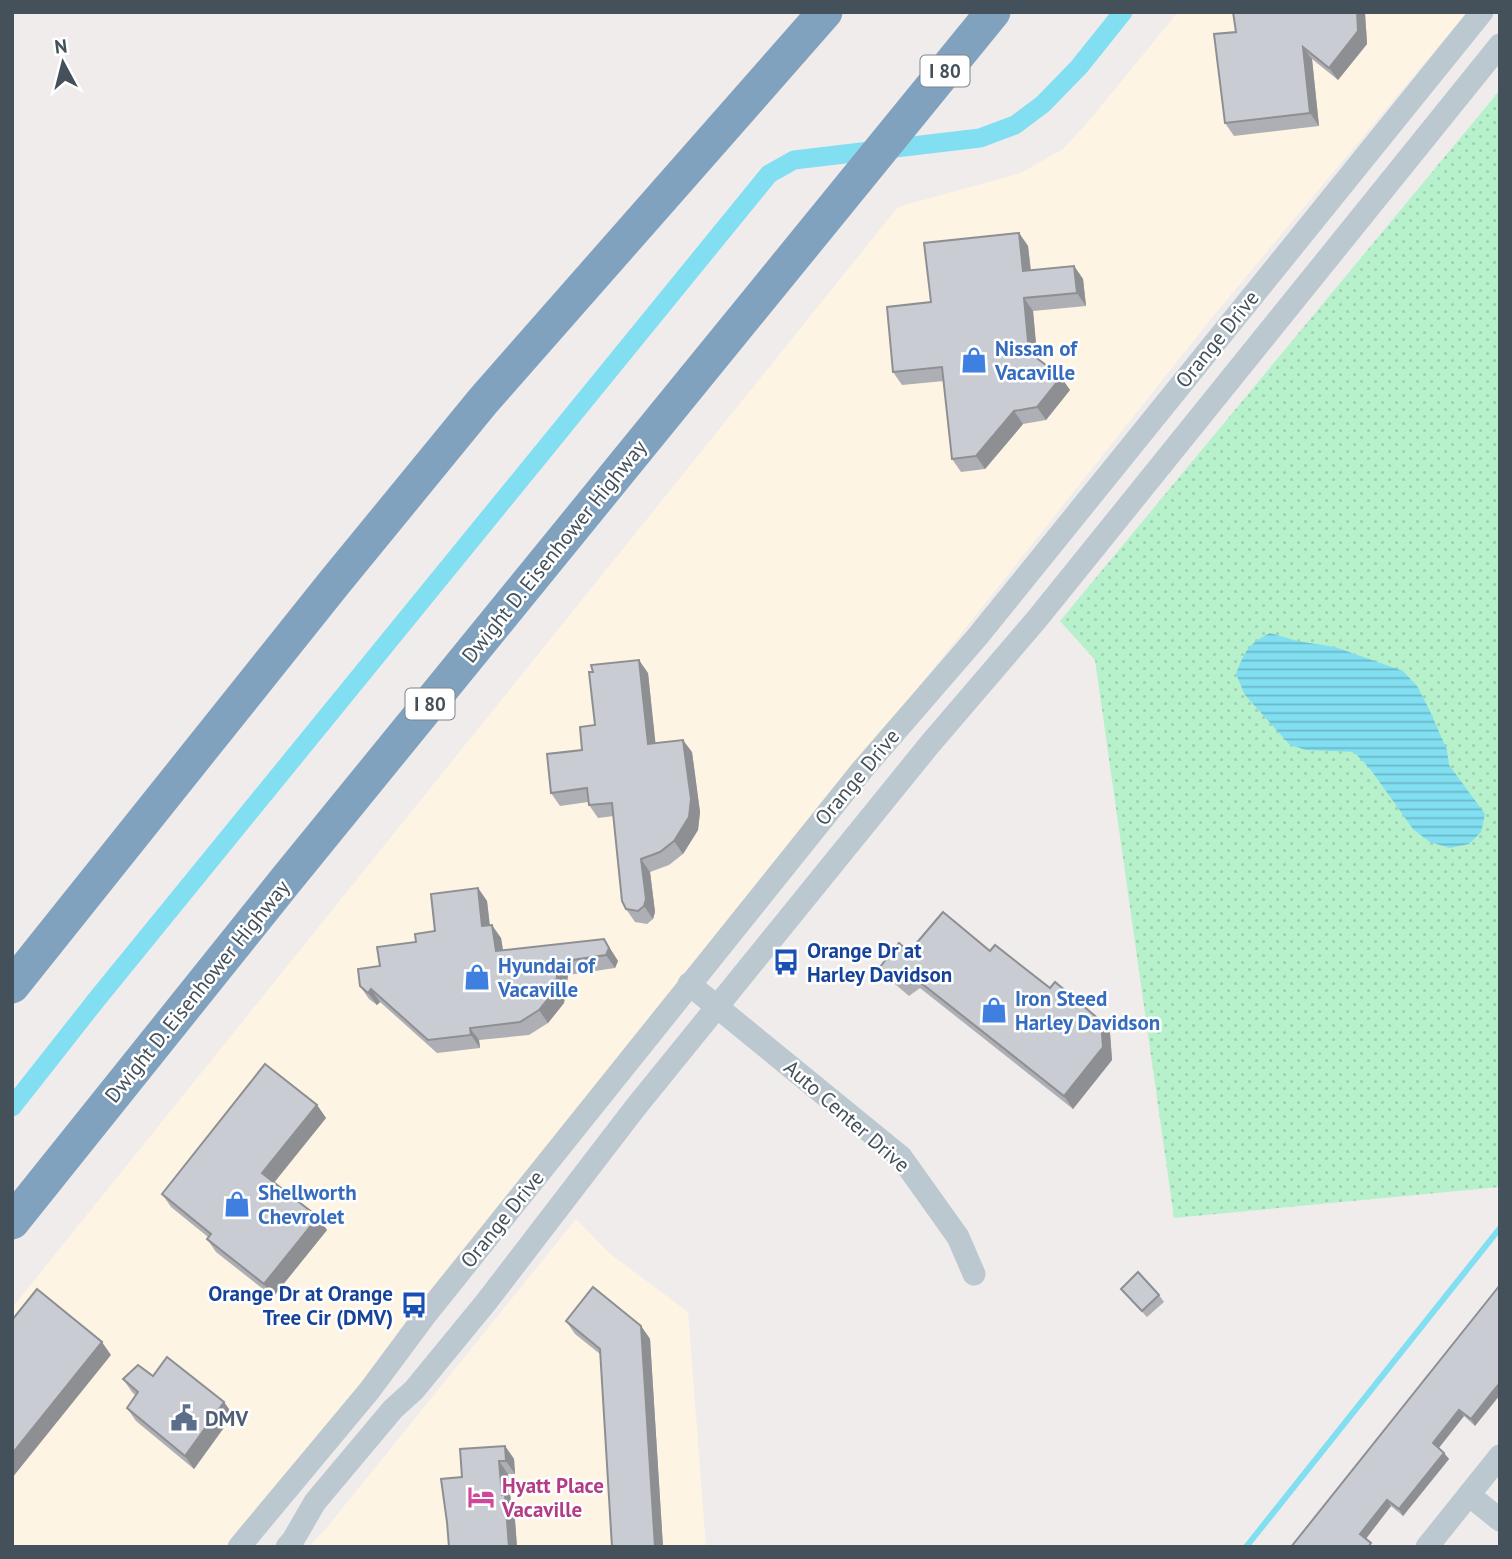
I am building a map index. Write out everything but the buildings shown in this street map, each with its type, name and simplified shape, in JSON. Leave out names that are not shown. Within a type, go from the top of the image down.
[{"type":"highway","points":[[12,986],[483,401],[825,12]]},
{"type":"highway","name":"Dwight D. Eisenhower Highway","points":[[12,1222],[286,880],[993,12]]},
{"type":"street","name":"Orange Drive","points":[[239,1547],[369,1391],[427,1313],[862,769],[978,636],[1482,12]]},
{"type":"street","name":"Orange Drive","points":[[287,1547],[315,1502],[393,1409],[414,1390],[487,1301],[616,1133],[930,744],[1037,620],[1500,45]]},
{"type":"street","name":"Auto Center Drive","points":[[689,984],[901,1157],[958,1237],[974,1274]]},
{"type":"street","points":[[1427,1547],[1500,1456]]},
{"type":"street","points":[[1469,1495],[1500,1520]]},
{"type":"shaded area","points":[[1178,12],[1467,12],[1210,320],[531,1176],[235,1536],[224,1547],[12,1547],[12,1308],[898,207],[1021,173],[1063,149]]},
{"type":"shaded area","points":[[576,1219],[609,1253],[688,1312],[706,1547],[309,1547],[328,1526]]},
{"type":"green space","points":[[1500,90],[1500,1187],[1174,1218],[1095,660],[1060,621]]},
{"type":"water","points":[[1270,633],[1297,641],[1335,647],[1403,671],[1417,686],[1429,709],[1447,750],[1449,765],[1485,814],[1481,832],[1469,844],[1450,848],[1430,842],[1413,829],[1371,770],[1354,752],[1306,750],[1290,745],[1245,695],[1236,674],[1248,649]]},
{"type":"waterway","points":[[12,1107],[769,174],[794,160],[980,138],[1015,125],[1043,104],[1079,67],[1123,12]]},
{"type":"waterway","points":[[1246,1547],[1500,1228]]},
{"type":"place","name":"Nissan of Vacaville","points":[[974,360]]},
{"type":"place","name":"Orange Dr at Harley Davidson","points":[[786,962]]},
{"type":"place","name":"Hyundai of Vacaville","points":[[477,977]]},
{"type":"place","name":"Iron Steed Harley Davidson","points":[[994,1010]]},
{"type":"place","name":"Shellworth Chevrolet","points":[[237,1204]]},
{"type":"place","name":"Orange Dr at Orange Tree Cir (DMV)","points":[[414,1305]]},
{"type":"place","name":"DMV","points":[[184,1418]]},
{"type":"place","name":"Hyatt Place Vacaville","points":[[481,1497]]}]
